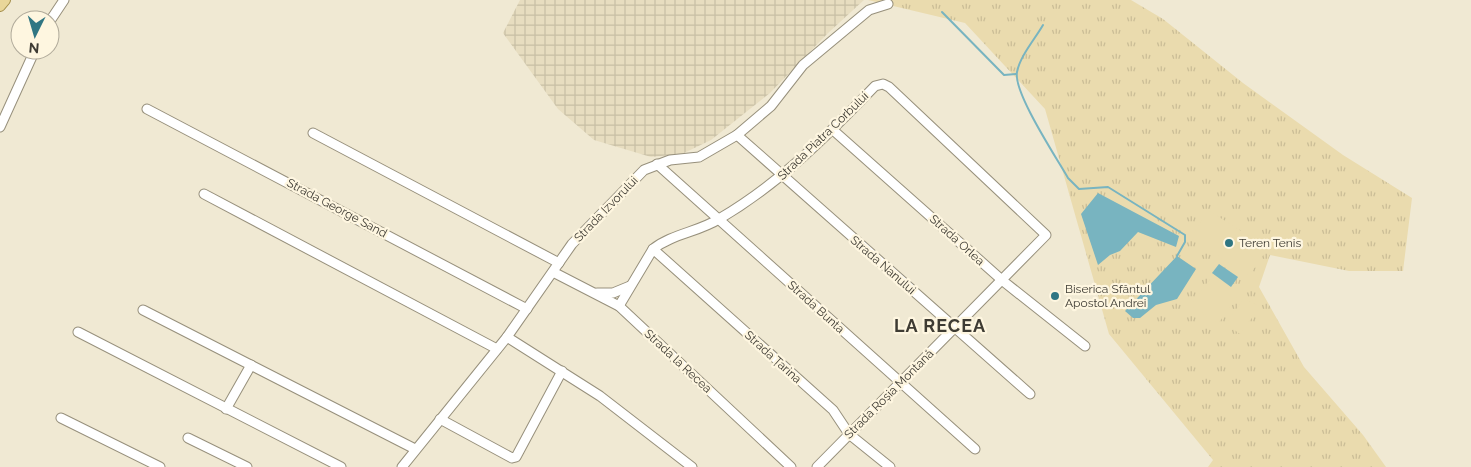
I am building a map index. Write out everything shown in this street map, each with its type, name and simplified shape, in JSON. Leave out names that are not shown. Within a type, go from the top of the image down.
[{"type":"main road","points":[[0,6],[5,0]]},
{"type":"street","name":"Strada Izvorului","points":[[402,467],[507,337],[572,244],[644,170],[657,164],[699,157],[737,135],[771,106],[804,65],[869,10],[888,4]]},
{"type":"street","points":[[0,127],[30,60]]},
{"type":"street","name":"Strada Piatra Corbului","points":[[653,249],[662,242],[718,220],[783,176],[833,130],[875,86],[883,84],[1046,236]]},
{"type":"street","name":"Strada George Sand","points":[[147,109],[527,309]]},
{"type":"street","name":"Strada Orlea","points":[[833,130],[1003,281],[1085,346]]},
{"type":"street","points":[[313,132],[559,263]]},
{"type":"street","name":"Strada Nanului","points":[[737,135],[1030,394]]},
{"type":"street","name":"Strada Bunta","points":[[657,164],[975,449]]},
{"type":"street","points":[[204,194],[497,349]]},
{"type":"street","name":"Strada Roșia Montană","points":[[817,467],[1046,236]]},
{"type":"street","points":[[619,306],[653,249]]},
{"type":"street","name":"Strada Țarina","points":[[653,249],[833,410],[849,434],[890,467]]},
{"type":"street","name":"Strada la Recea","points":[[553,272],[619,306],[791,467]]},
{"type":"street","points":[[593,293],[613,293],[632,284]]},
{"type":"street","points":[[142,310],[415,449]]},
{"type":"street","points":[[78,332],[341,467]]},
{"type":"street","points":[[507,337],[600,396],[692,467]]},
{"type":"street","points":[[226,409],[250,365]]},
{"type":"street","points":[[440,419],[512,458],[516,457],[562,371]]},
{"type":"street","points":[[61,418],[160,467]]},
{"type":"street","points":[[188,438],[247,467]]},
{"type":"shaded area","points":[[520,0],[864,0],[827,34],[770,93],[711,140],[682,154],[651,157],[594,140],[558,109],[503,33]]},
{"type":"green space","points":[[868,0],[1131,0],[1163,19],[1243,83],[1343,155],[1412,198],[1403,271],[1349,271],[1270,255],[1259,287],[1304,367],[1363,435],[1386,467],[1208,467],[1213,460],[1109,334],[1045,109],[965,23]]},
{"type":"green space","name":"Teren Tenis","points":[[1208,210],[1268,248],[1249,276],[1191,238]]},
{"type":"green space","points":[[1210,279],[1237,297],[1218,324],[1191,305]]},
{"type":"green space","points":[[1244,298],[1260,307],[1240,334],[1226,324]]},
{"type":"water","points":[[1098,193],[1179,236],[1176,247],[1138,232],[1120,251],[1110,255],[1098,265],[1081,214]]},
{"type":"water","points":[[1177,256],[1196,269],[1177,299],[1156,305],[1140,318],[1133,318],[1125,311]]},
{"type":"water","points":[[1219,264],[1238,277],[1231,287],[1212,273]]},
{"type":"waterway","points":[[942,12],[1004,75],[1016,74]]},
{"type":"waterway","points":[[1043,25],[1024,54],[1017,72],[1018,81],[1028,109],[1046,141],[1068,178],[1079,189],[1108,187],[1185,235],[1185,242],[1177,256]]},
{"type":"place","name":"Teren Tenis","points":[[1229,243]]},
{"type":"place","name":"Biserica Sfântul Apostol Andrei","points":[[1055,296]]},
{"type":"district","name":"LA RECEA","points":[[940,326]]}]
